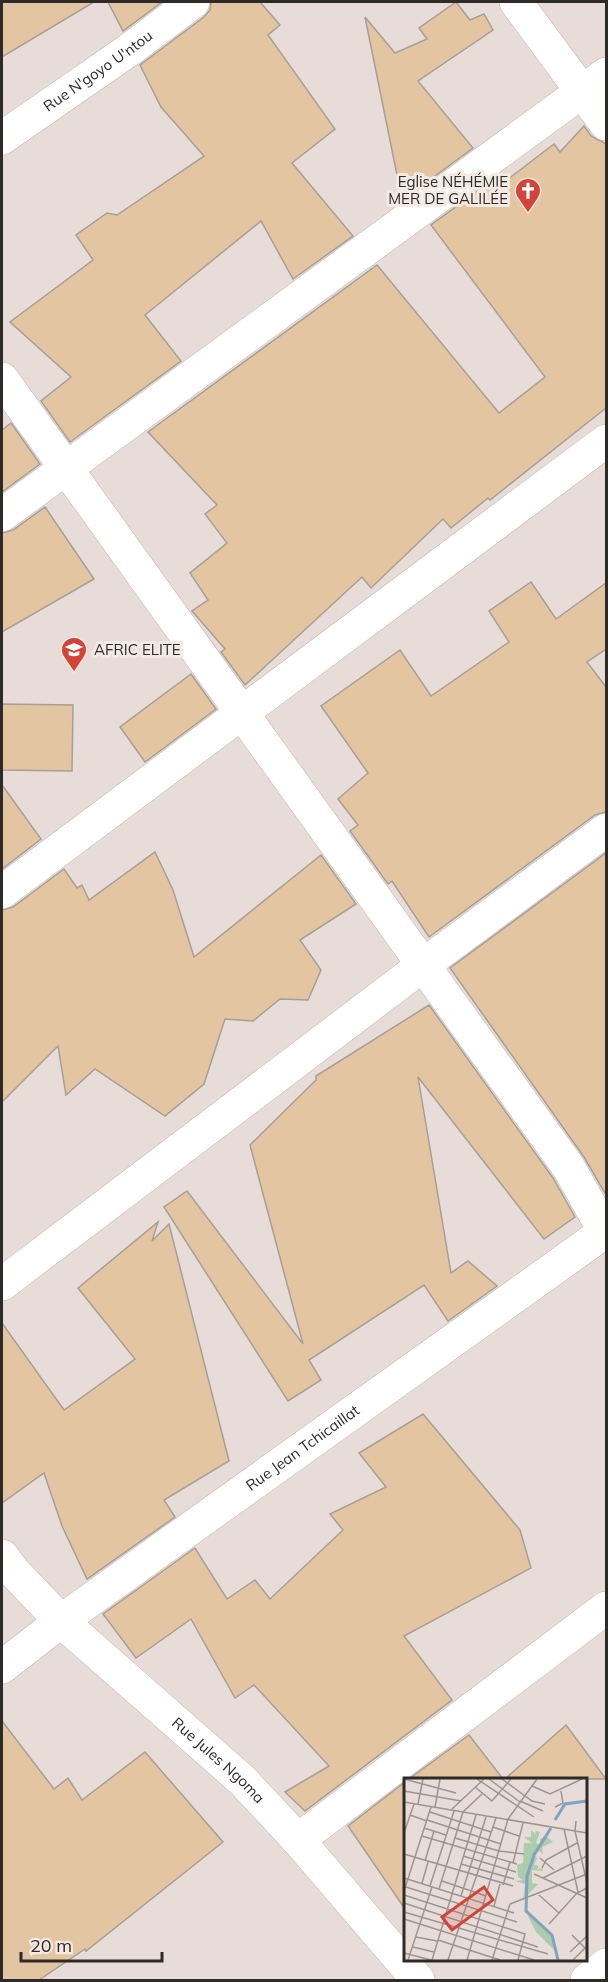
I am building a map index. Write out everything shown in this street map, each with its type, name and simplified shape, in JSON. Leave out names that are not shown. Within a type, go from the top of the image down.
[{"type":"street","name":"Rue N'goyo U'ntou","points":[[2,138],[129,50],[193,2]]},
{"type":"street","points":[[516,2],[594,83],[606,124]]},
{"type":"street","points":[[2,515],[594,83]]},
{"type":"street","points":[[2,379],[569,1168],[606,1232]]},
{"type":"street","points":[[2,892],[606,441]]},
{"type":"street","points":[[2,1284],[422,966],[606,830]]},
{"type":"street","name":"Rue Jean Tchicaillat","points":[[2,1667],[61,1621],[606,1232]]},
{"type":"street","name":"Rue Jules Ngoma","points":[[2,1556],[14,1572],[61,1621],[243,1781],[298,1840],[418,1980]]},
{"type":"street","points":[[298,1840],[606,1608]]},
{"type":"street","points":[[587,1980],[606,1965]]},
{"type":"building","points":[[2,2],[94,2],[2,57]]},
{"type":"building","points":[[108,2],[162,2],[123,31]]},
{"type":"building","points":[[211,2],[260,2],[280,25],[268,35],[335,129],[292,163],[353,236],[293,279],[261,221],[145,315],[181,361],[70,442],[41,401],[71,377],[10,322],[93,260],[76,235],[107,213],[117,215],[204,156],[161,107],[140,65],[204,17],[210,10]]},
{"type":"building","points":[[456,2],[470,20],[484,14],[493,30],[418,81],[473,148],[409,195],[398,180],[365,17],[395,53],[427,39],[419,28]]},
{"type":"building","points":[[584,126],[591,136],[606,144],[606,408],[451,528],[443,519],[371,588],[362,577],[245,685],[221,652],[225,649],[192,611],[208,600],[190,573],[227,543],[205,514],[217,505],[148,432],[377,265],[499,413],[545,377],[431,225],[497,177],[503,183],[554,144],[560,152]]},
{"type":"building","points":[[11,423],[40,464],[2,492],[2,430]]},
{"type":"building","points":[[45,507],[94,579],[2,632],[2,533],[13,530]]},
{"type":"building","points":[[531,582],[556,619],[606,583],[606,649],[587,662],[606,687],[606,812],[595,815],[429,937],[392,881],[388,884],[350,831],[358,825],[338,799],[368,773],[321,706],[400,650],[431,696],[509,642],[489,611]]},
{"type":"building","points":[[191,674],[216,709],[145,762],[120,727]]},
{"type":"building","points":[[2,704],[73,705],[72,771],[2,770]]},
{"type":"building","points":[[2,785],[41,839],[2,869]]},
{"type":"building","points":[[155,852],[173,890],[194,957],[321,855],[356,904],[300,940],[321,970],[308,1000],[280,999],[253,1021],[225,1019],[204,1084],[165,1116],[95,1069],[66,1095],[58,1046],[2,1102],[2,910],[13,907],[64,869],[77,888],[82,885],[89,900]]},
{"type":"building","points":[[606,853],[606,1195],[584,1157],[450,968]]},
{"type":"building","points":[[429,1005],[553,1178],[575,1217],[544,1239],[418,1077],[451,1273],[468,1261],[497,1286],[448,1321],[424,1285],[309,1360],[321,1380],[288,1401],[164,1207],[187,1191],[303,1344],[250,1145],[316,1080],[316,1076]]},
{"type":"building","points":[[158,1222],[152,1241],[169,1224],[229,1461],[164,1500],[175,1517],[87,1579],[62,1526],[44,1473],[2,1503],[2,1323],[64,1410],[135,1359],[78,1288]]},
{"type":"building","points":[[423,1414],[520,1530],[531,1568],[404,1636],[452,1700],[305,1811],[285,1792],[329,1766],[254,1685],[235,1698],[191,1619],[136,1658],[103,1614],[195,1548],[227,1599],[255,1580],[270,1599],[343,1530],[330,1514],[386,1487],[359,1453]]},
{"type":"building","points":[[2,1721],[54,1789],[68,1778],[82,1800],[145,1752],[223,1842],[86,1951],[85,1949],[39,1980],[2,1980]]},
{"type":"building","points":[[566,1725],[606,1779],[587,1778],[506,1778]]},
{"type":"building","points":[[469,1735],[502,1778],[410,1778]]},
{"type":"building","points":[[404,1783],[404,1908],[348,1826]]},
{"type":"place","name":"Eglise NÉHÉMIE MER DE GALILÉE","points":[[528,214]]},
{"type":"place","name":"AFRIC ELITE","points":[[74,673]]}]
